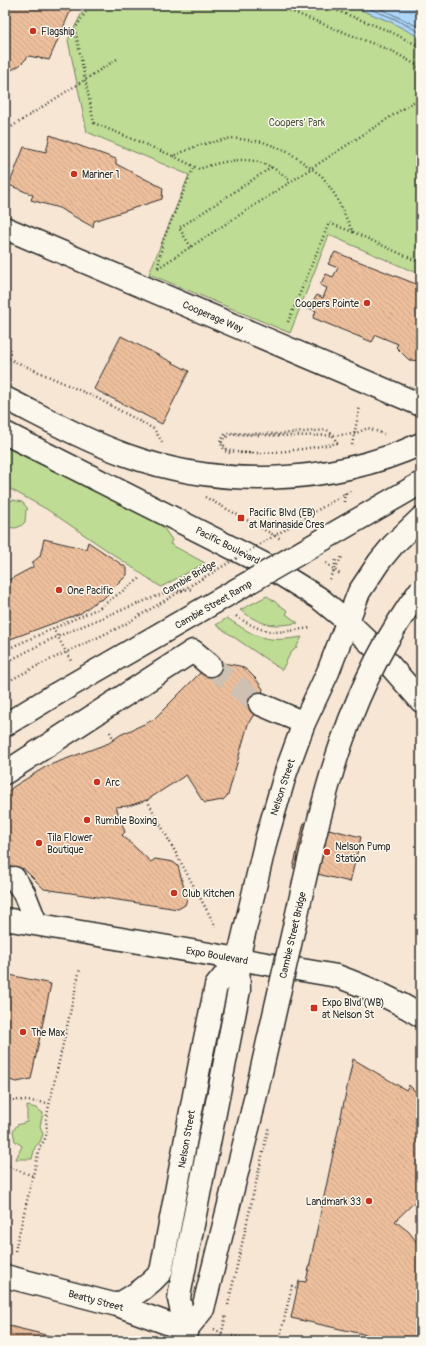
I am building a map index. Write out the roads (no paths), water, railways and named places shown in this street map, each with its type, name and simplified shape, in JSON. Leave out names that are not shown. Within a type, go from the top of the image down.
[{"type":"main road","name":"Cooperage Way","points":[[5,228],[421,405]]},
{"type":"main road","points":[[5,398],[93,442],[126,455],[174,468],[230,477],[265,478],[301,476],[336,471],[371,463],[421,444]]},
{"type":"main road","name":"Pacific Boulevard","points":[[5,433],[264,564],[320,598],[373,646],[421,701]]},
{"type":"main road","name":"Cambie Street Ramp","points":[[5,725],[421,482]]},
{"type":"main road","name":"Nelson Street","points":[[185,1335],[179,1299],[180,1291],[239,990],[238,959],[266,840],[286,772],[304,723],[328,672],[359,592],[379,562],[398,540],[421,518]]},
{"type":"main road","name":"Cambie Street Bridge","points":[[185,1335],[202,1308],[205,1297],[252,1112],[332,766],[351,714],[369,672],[404,611],[421,589]]},
{"type":"main road","points":[[5,773],[193,651],[210,666]]},
{"type":"main road","points":[[260,704],[304,723]]},
{"type":"main road","points":[[14,878],[24,893],[36,923]]},
{"type":"main road","name":"Expo Boulevard","points":[[5,919],[36,923],[337,976],[388,998],[421,1016]]},
{"type":"main road","name":"Nelson Street","points":[[117,1305],[137,1294],[152,1283],[161,1272],[216,986],[238,959]]},
{"type":"main road","name":"Beatty Street","points":[[5,1276],[117,1305],[185,1335]]},
{"type":"water","points":[[349,5],[421,5],[421,38],[391,22]]},
{"type":"tunnel","points":[[210,665],[260,704]]},
{"type":"place","name":"Flagship","points":[[33,31]]},
{"type":"place","name":"Mariner 1","points":[[74,174]]},
{"type":"place","name":"Coopers Pointe","points":[[367,303]]},
{"type":"place","name":"Pacific Blvd (EB) at Marinaside Cres","points":[[241,518]]},
{"type":"place","name":"One Pacific","points":[[59,590]]},
{"type":"place","name":"Arc","points":[[97,782]]},
{"type":"place","name":"Rumble Boxing","points":[[87,820]]},
{"type":"place","name":"Tila Flower Boutique","points":[[39,843]]},
{"type":"place","name":"Nelson Pump Station","points":[[327,852]]},
{"type":"place","name":"Club Kitchen","points":[[174,893]]},
{"type":"place","name":"Expo Blvd (WB) at Nelson St","points":[[314,1008]]},
{"type":"place","name":"The Max","points":[[23,1032]]},
{"type":"place","name":"Landmark 33","points":[[369,1201]]},
{"type":"park label","name":"Coopers' Park","points":[[297,122]]}]
